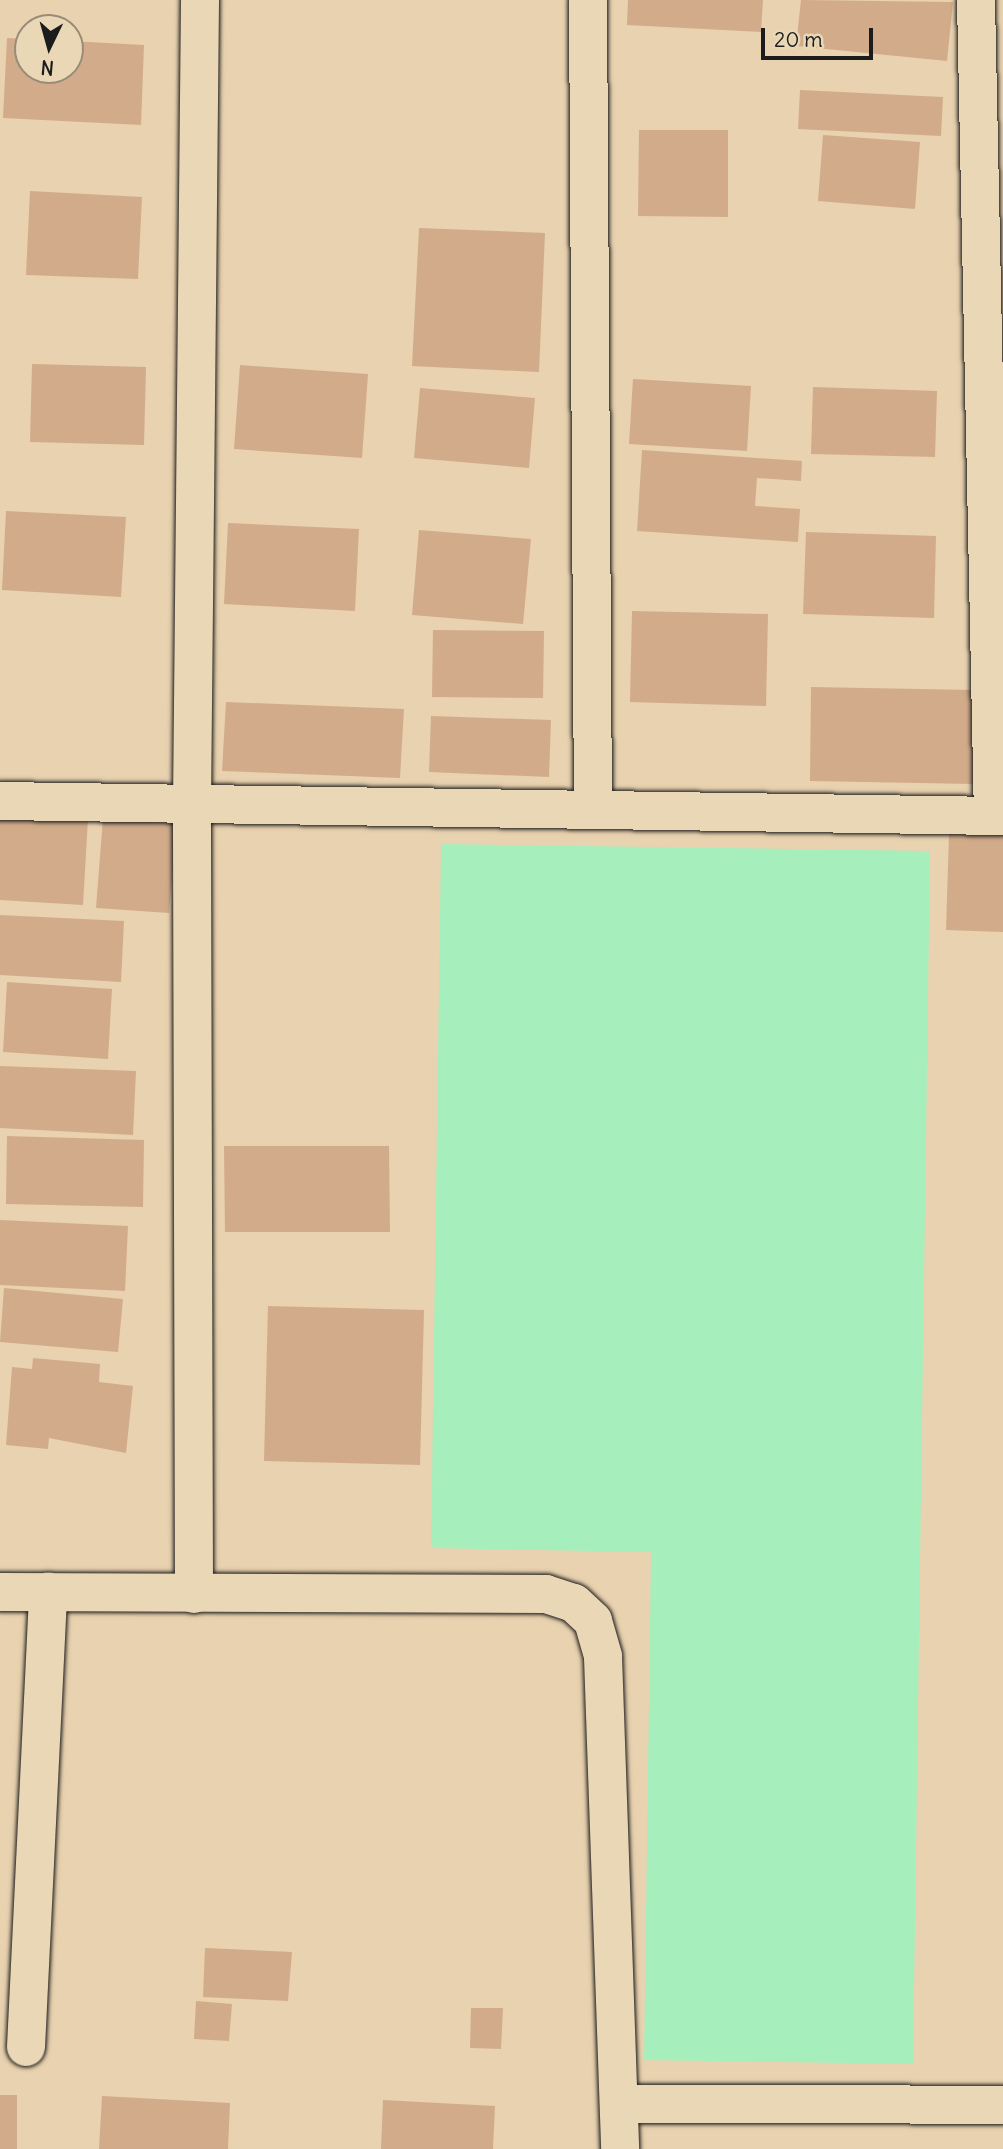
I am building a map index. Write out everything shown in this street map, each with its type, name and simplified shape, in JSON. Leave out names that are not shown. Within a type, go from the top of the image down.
[{"type":"street","points":[[194,1594],[192,804],[200,0]]},
{"type":"street","points":[[588,0],[593,810]]},
{"type":"street","points":[[0,801],[998,816],[976,0]]},
{"type":"street","points":[[0,1592],[546,1594],[574,1603],[593,1621],[603,1657],[620,2149]]},
{"type":"street","points":[[26,2046],[48,1592]]},
{"type":"street","points":[[620,2104],[1003,2105]]},
{"type":"green space","points":[[441,844],[930,851],[913,2064],[644,2060],[651,1552],[431,1548]]},
{"type":"building","points":[[628,0],[763,0],[761,32],[627,25]]},
{"type":"building","points":[[801,0],[953,2],[947,61],[796,46]]},
{"type":"building","points":[[7,38],[14,38],[14,84],[84,84],[84,42],[144,45],[141,125],[3,118]]},
{"type":"building","points":[[800,90],[943,97],[941,136],[798,129]]},
{"type":"building","points":[[639,130],[728,130],[728,217],[638,216]]},
{"type":"building","points":[[823,135],[920,142],[915,209],[818,201]]},
{"type":"building","points":[[30,191],[142,197],[138,279],[26,275]]},
{"type":"building","points":[[419,228],[545,233],[539,372],[412,366]]},
{"type":"building","points":[[32,364],[146,367],[144,445],[30,442]]},
{"type":"building","points":[[240,365],[368,374],[362,458],[234,449]]},
{"type":"building","points":[[633,379],[751,386],[747,451],[629,444]]},
{"type":"building","points":[[813,387],[937,391],[935,457],[811,454]]},
{"type":"building","points":[[420,388],[535,398],[529,468],[414,458]]},
{"type":"building","points":[[642,450],[802,461],[801,481],[757,478],[755,506],[800,509],[798,542],[637,531]]},
{"type":"building","points":[[6,511],[126,517],[121,597],[2,590]]},
{"type":"building","points":[[228,523],[359,529],[355,611],[224,604]]},
{"type":"building","points":[[419,530],[531,539],[523,624],[412,615]]},
{"type":"building","points":[[806,532],[936,536],[934,618],[803,614]]},
{"type":"building","points":[[632,611],[768,614],[766,706],[630,702]]},
{"type":"building","points":[[433,630],[544,631],[543,698],[432,697]]},
{"type":"building","points":[[811,687],[974,690],[973,784],[810,781]]},
{"type":"building","points":[[226,702],[404,709],[400,778],[222,771]]},
{"type":"building","points":[[431,716],[551,720],[549,777],[429,772]]},
{"type":"building","points":[[0,814],[88,819],[83,905],[0,900]]},
{"type":"building","points":[[103,818],[176,824],[169,913],[96,908]]},
{"type":"building","points":[[949,834],[1003,835],[1003,932],[946,930]]},
{"type":"building","points":[[0,915],[124,921],[121,982],[0,975]]},
{"type":"building","points":[[7,982],[112,989],[108,1059],[3,1052]]},
{"type":"building","points":[[0,1066],[136,1071],[133,1135],[0,1128]]},
{"type":"building","points":[[7,1136],[144,1140],[143,1207],[6,1204]]},
{"type":"building","points":[[224,1146],[389,1146],[390,1232],[225,1232]]},
{"type":"building","points":[[0,1220],[128,1226],[125,1291],[0,1285]]},
{"type":"building","points":[[4,1288],[123,1299],[118,1352],[0,1342]]},
{"type":"building","points":[[268,1306],[424,1310],[420,1465],[264,1461]]},
{"type":"building","points":[[33,1358],[100,1364],[99,1382],[133,1386],[126,1453],[49,1438],[48,1449],[6,1445],[12,1367],[32,1369]]},
{"type":"building","points":[[205,1948],[292,1952],[288,2001],[203,1997]]},
{"type":"building","points":[[196,2001],[232,2004],[229,2041],[194,2039]]},
{"type":"building","points":[[471,2008],[503,2008],[501,2049],[470,2048]]},
{"type":"building","points":[[0,2095],[17,2095],[17,2149],[0,2149]]},
{"type":"building","points":[[102,2096],[230,2103],[228,2149],[99,2149]]},
{"type":"building","points":[[383,2100],[495,2106],[493,2149],[381,2149]]}]
